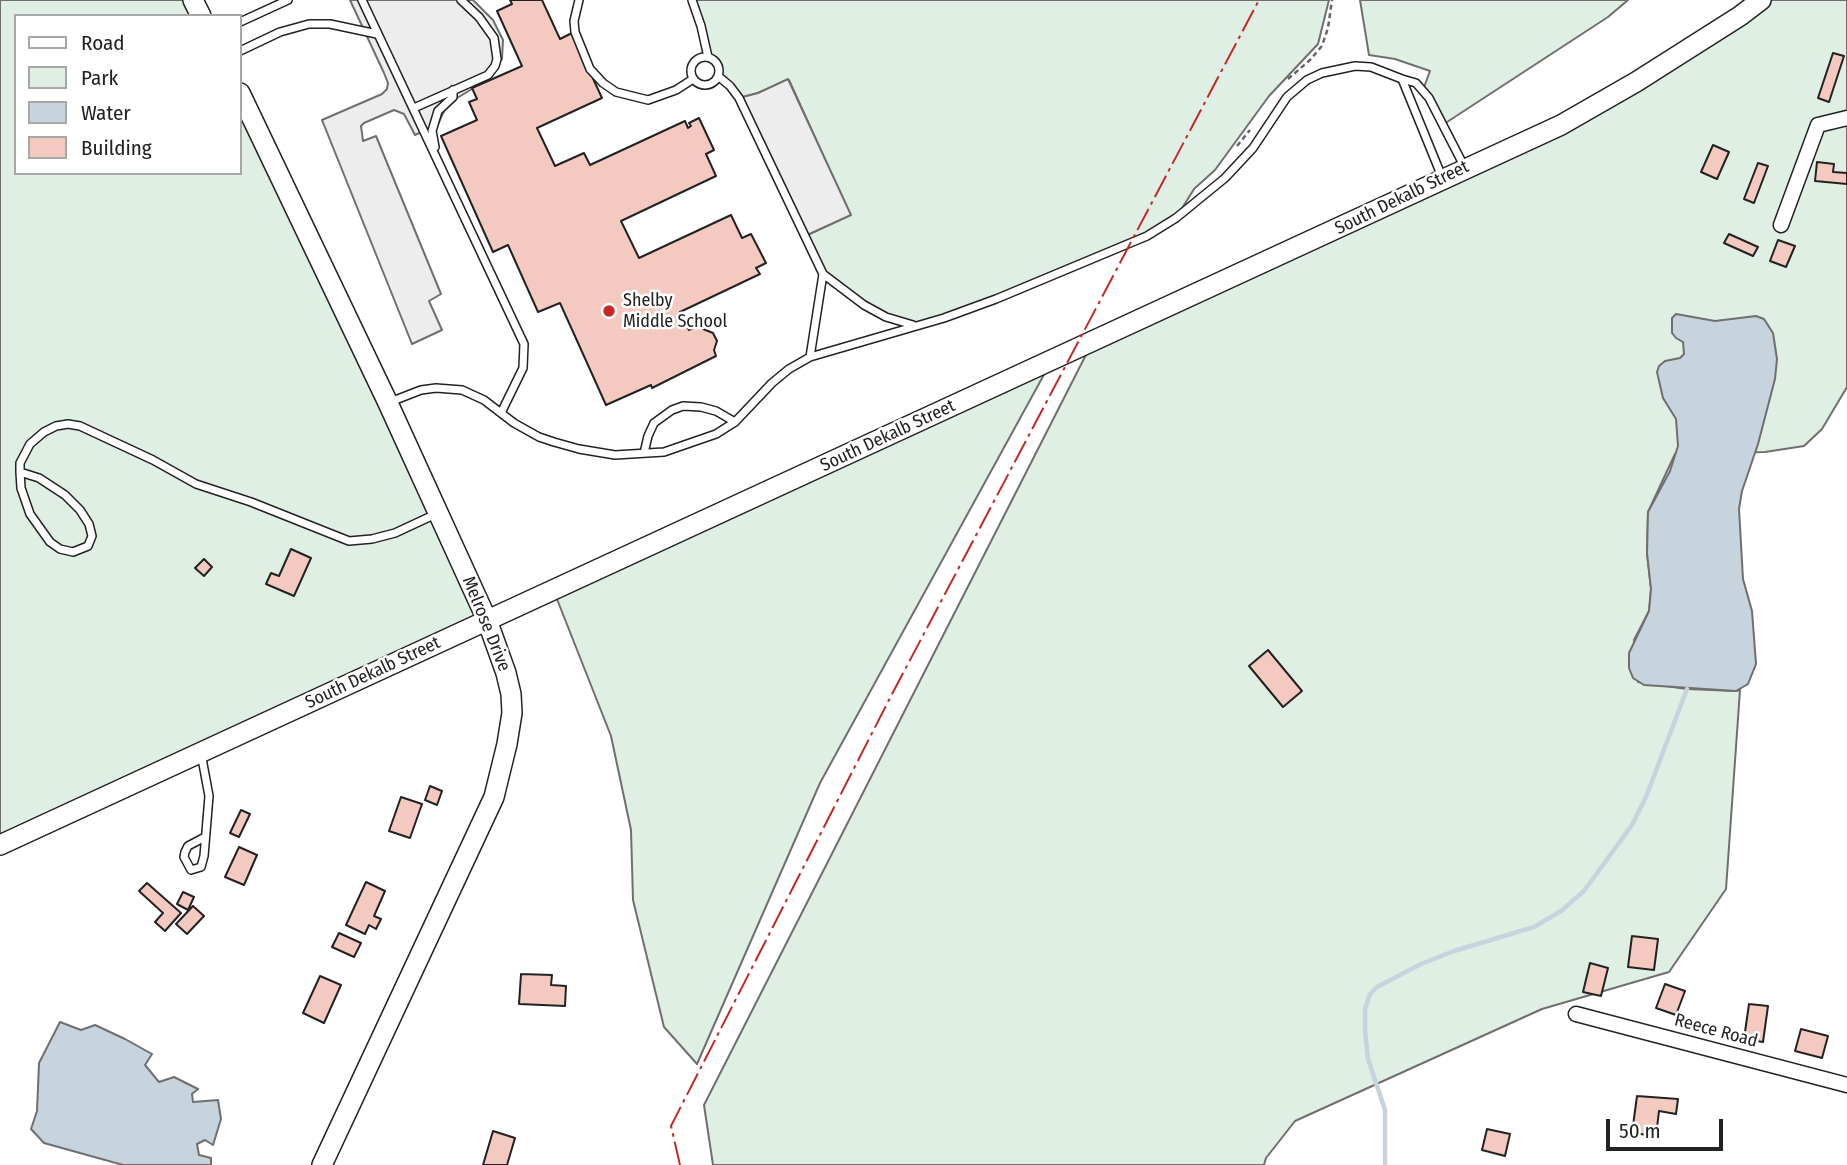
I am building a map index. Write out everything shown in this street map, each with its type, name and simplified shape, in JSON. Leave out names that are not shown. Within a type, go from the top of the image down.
[{"type":"main road","name":"South Dekalb Street","points":[[0,845],[1561,125],[1625,88],[1761,0]]},
{"type":"main road","name":"Melrose Drive","points":[[242,97],[388,403],[487,620],[511,694],[512,713],[500,777],[480,831],[322,1165]]},
{"type":"street","points":[[1781,225],[1818,125],[1847,118]]},
{"type":"street","name":"Reece Road","points":[[1576,1014],[1847,1085]]},
{"type":"lane","points":[[242,21],[288,0]]},
{"type":"lane","points":[[362,0],[524,345],[523,368],[501,413]]},
{"type":"lane","points":[[414,108],[492,72],[497,59],[494,38],[461,0]]},
{"type":"lane","points":[[579,0],[574,21],[575,32],[590,69],[603,83],[616,92],[648,100],[676,90],[693,79]]},
{"type":"lane","points":[[692,0],[708,57],[717,64],[718,76],[739,98],[823,274],[864,305],[886,317],[913,326]]},
{"type":"lane","points":[[242,50],[281,32],[309,24],[330,24],[377,34]]},
{"type":"lane","points":[[708,57],[699,58],[693,63],[693,79],[702,85],[709,84],[718,76]]},
{"type":"lane","points":[[388,403],[421,390],[449,388],[474,394],[539,437],[579,449],[615,455],[664,452],[716,434],[735,422],[789,369],[810,357],[944,318],[1147,236],[1176,218],[1225,178],[1253,148],[1287,97],[1307,80],[1322,73],[1355,66],[1371,67],[1416,83],[1429,98],[1465,168]]},
{"type":"lane","points":[[1402,79],[1443,179]]},
{"type":"lane","points":[[433,150],[435,148],[432,131],[438,111],[453,97],[453,90]]},
{"type":"lane","points":[[810,357],[823,274]]},
{"type":"lane","points":[[643,453],[654,423],[672,410],[701,407],[735,422]]},
{"type":"lane","points":[[20,472],[39,478],[80,510],[89,524],[92,536],[88,546],[73,552],[60,549],[50,542],[30,514],[21,488],[20,472],[20,464],[30,444],[44,432],[68,424],[80,426],[153,460],[196,484],[251,502],[349,541],[395,533],[438,513]]},
{"type":"lane","points":[[201,752],[209,789],[205,837]]},
{"type":"green space","points":[[0,0],[195,0],[203,14],[14,14],[14,175],[242,175],[242,97],[487,620],[0,845]]},
{"type":"green space","points":[[692,0],[1329,0],[1318,44],[1269,96],[1215,170],[1194,189],[1176,218],[1147,236],[994,300],[913,325],[886,317],[823,274],[805,236],[850,215],[789,80],[739,98],[718,76],[717,64],[708,57]]},
{"type":"green space","points":[[1360,0],[1628,0],[1608,17],[1444,124],[1423,90],[1430,71],[1395,59],[1369,55]]},
{"type":"green space","points":[[1761,0],[1847,0],[1847,387],[1822,429],[1804,446],[1765,452],[1675,454],[1648,512],[1647,553],[1651,589],[1649,611],[1634,640],[1638,682],[1687,689],[1740,690],[1726,889],[1669,972],[1542,1009],[1295,1121],[1266,1158],[1264,1165],[713,1165],[704,1105],[1093,341],[1505,149]]},
{"type":"green space","points":[[1052,360],[820,783],[697,1064],[664,1027],[633,900],[631,830],[611,736],[553,589]]},
{"type":"shaded area","points":[[350,0],[473,0],[493,20],[503,40],[502,59],[487,80],[457,98],[445,109],[438,124],[415,135],[404,114],[394,110],[361,126],[363,141],[376,136],[441,294],[429,301],[442,330],[412,344],[322,120],[382,94],[387,89],[384,73]]},
{"type":"shaded area","points":[[788,79],[851,215],[805,236],[739,98],[758,93]]},
{"type":"water","points":[[1676,314],[1715,321],[1756,316],[1764,319],[1773,333],[1777,359],[1775,379],[1739,509],[1743,579],[1752,611],[1756,664],[1748,684],[1736,691],[1644,685],[1633,678],[1629,668],[1629,653],[1649,611],[1651,589],[1647,553],[1648,512],[1670,471],[1678,446],[1676,419],[1663,398],[1657,372],[1665,361],[1680,358],[1684,354],[1683,342],[1672,333],[1672,318]]},
{"type":"water","points":[[60,1022],[81,1030],[95,1025],[125,1039],[152,1054],[145,1065],[159,1082],[174,1077],[198,1089],[192,1094],[193,1102],[218,1100],[221,1119],[213,1145],[205,1140],[197,1144],[199,1155],[211,1158],[211,1165],[123,1165],[44,1143],[31,1129],[37,1111],[39,1063]]},
{"type":"building","points":[[510,0],[542,0],[560,39],[572,33],[602,98],[537,128],[555,166],[584,153],[590,165],[685,121],[688,128],[691,126],[689,123],[699,118],[714,150],[706,154],[716,176],[621,221],[639,258],[731,215],[742,238],[751,234],[766,263],[756,268],[760,274],[680,312],[689,330],[701,324],[703,329],[713,333],[717,341],[714,350],[716,356],[652,388],[651,385],[606,405],[560,303],[538,312],[508,245],[493,252],[441,136],[477,120],[469,102],[477,99],[472,88],[522,66],[497,11],[512,4]]},
{"type":"building","points":[[1833,53],[1844,56],[1829,102],[1818,98]]},
{"type":"building","points":[[1713,145],[1729,152],[1717,179],[1701,172]]},
{"type":"building","points":[[1817,162],[1834,164],[1833,172],[1847,173],[1847,184],[1815,181]]},
{"type":"building","points":[[1758,163],[1768,166],[1754,203],[1744,199]]},
{"type":"building","points":[[1729,234],[1758,247],[1753,256],[1724,243]]},
{"type":"building","points":[[1778,240],[1795,246],[1786,267],[1770,261]]},
{"type":"building","points":[[291,549],[311,558],[294,596],[266,584],[271,573],[279,576]]},
{"type":"building","points":[[204,559],[212,567],[204,576],[195,568]]},
{"type":"building","points":[[1268,650],[1302,691],[1283,707],[1249,666]]},
{"type":"building","points":[[430,786],[442,791],[437,805],[425,800]]},
{"type":"building","points":[[401,797],[422,804],[410,838],[389,831]]},
{"type":"building","points":[[241,810],[250,814],[239,837],[230,833]]},
{"type":"building","points":[[239,847],[257,855],[244,885],[225,877]]},
{"type":"building","points":[[366,882],[385,891],[374,916],[381,919],[376,929],[369,925],[365,934],[346,925]]},
{"type":"building","points":[[147,883],[181,913],[165,931],[155,922],[163,913],[139,891]]},
{"type":"building","points":[[183,892],[194,897],[188,910],[177,904]]},
{"type":"building","points":[[193,906],[204,916],[187,934],[176,924]]},
{"type":"building","points":[[339,933],[361,943],[354,957],[332,947]]},
{"type":"building","points":[[1632,936],[1658,939],[1654,970],[1628,967]]},
{"type":"building","points":[[1590,963],[1608,968],[1601,996],[1583,992]]},
{"type":"building","points":[[521,974],[552,975],[551,985],[566,986],[565,1006],[519,1004]]},
{"type":"building","points":[[320,976],[341,985],[324,1023],[303,1013]]},
{"type":"building","points":[[1665,984],[1685,991],[1676,1015],[1656,1008]]},
{"type":"building","points":[[1749,1004],[1768,1006],[1763,1042],[1744,1039]]},
{"type":"building","points":[[1801,1029],[1828,1036],[1822,1058],[1795,1051]]},
{"type":"building","points":[[1637,1096],[1678,1099],[1676,1114],[1659,1111],[1656,1136],[1632,1133]]},
{"type":"building","points":[[1487,1129],[1510,1134],[1505,1156],[1482,1150]]},
{"type":"building","points":[[493,1131],[515,1138],[507,1165],[483,1165]]},
{"type":"waterway","points":[[1385,1165],[1385,1110],[1368,1059],[1365,1030],[1365,1009],[1370,994],[1377,987],[1421,964],[1534,927],[1561,911],[1584,891],[1632,825],[1646,797],[1687,689]]},
{"type":"power","points":[[680,1165],[671,1126],[891,696],[1259,0]]},
{"type":"place","name":"Shelby Middle School","points":[[609,311]]}]
